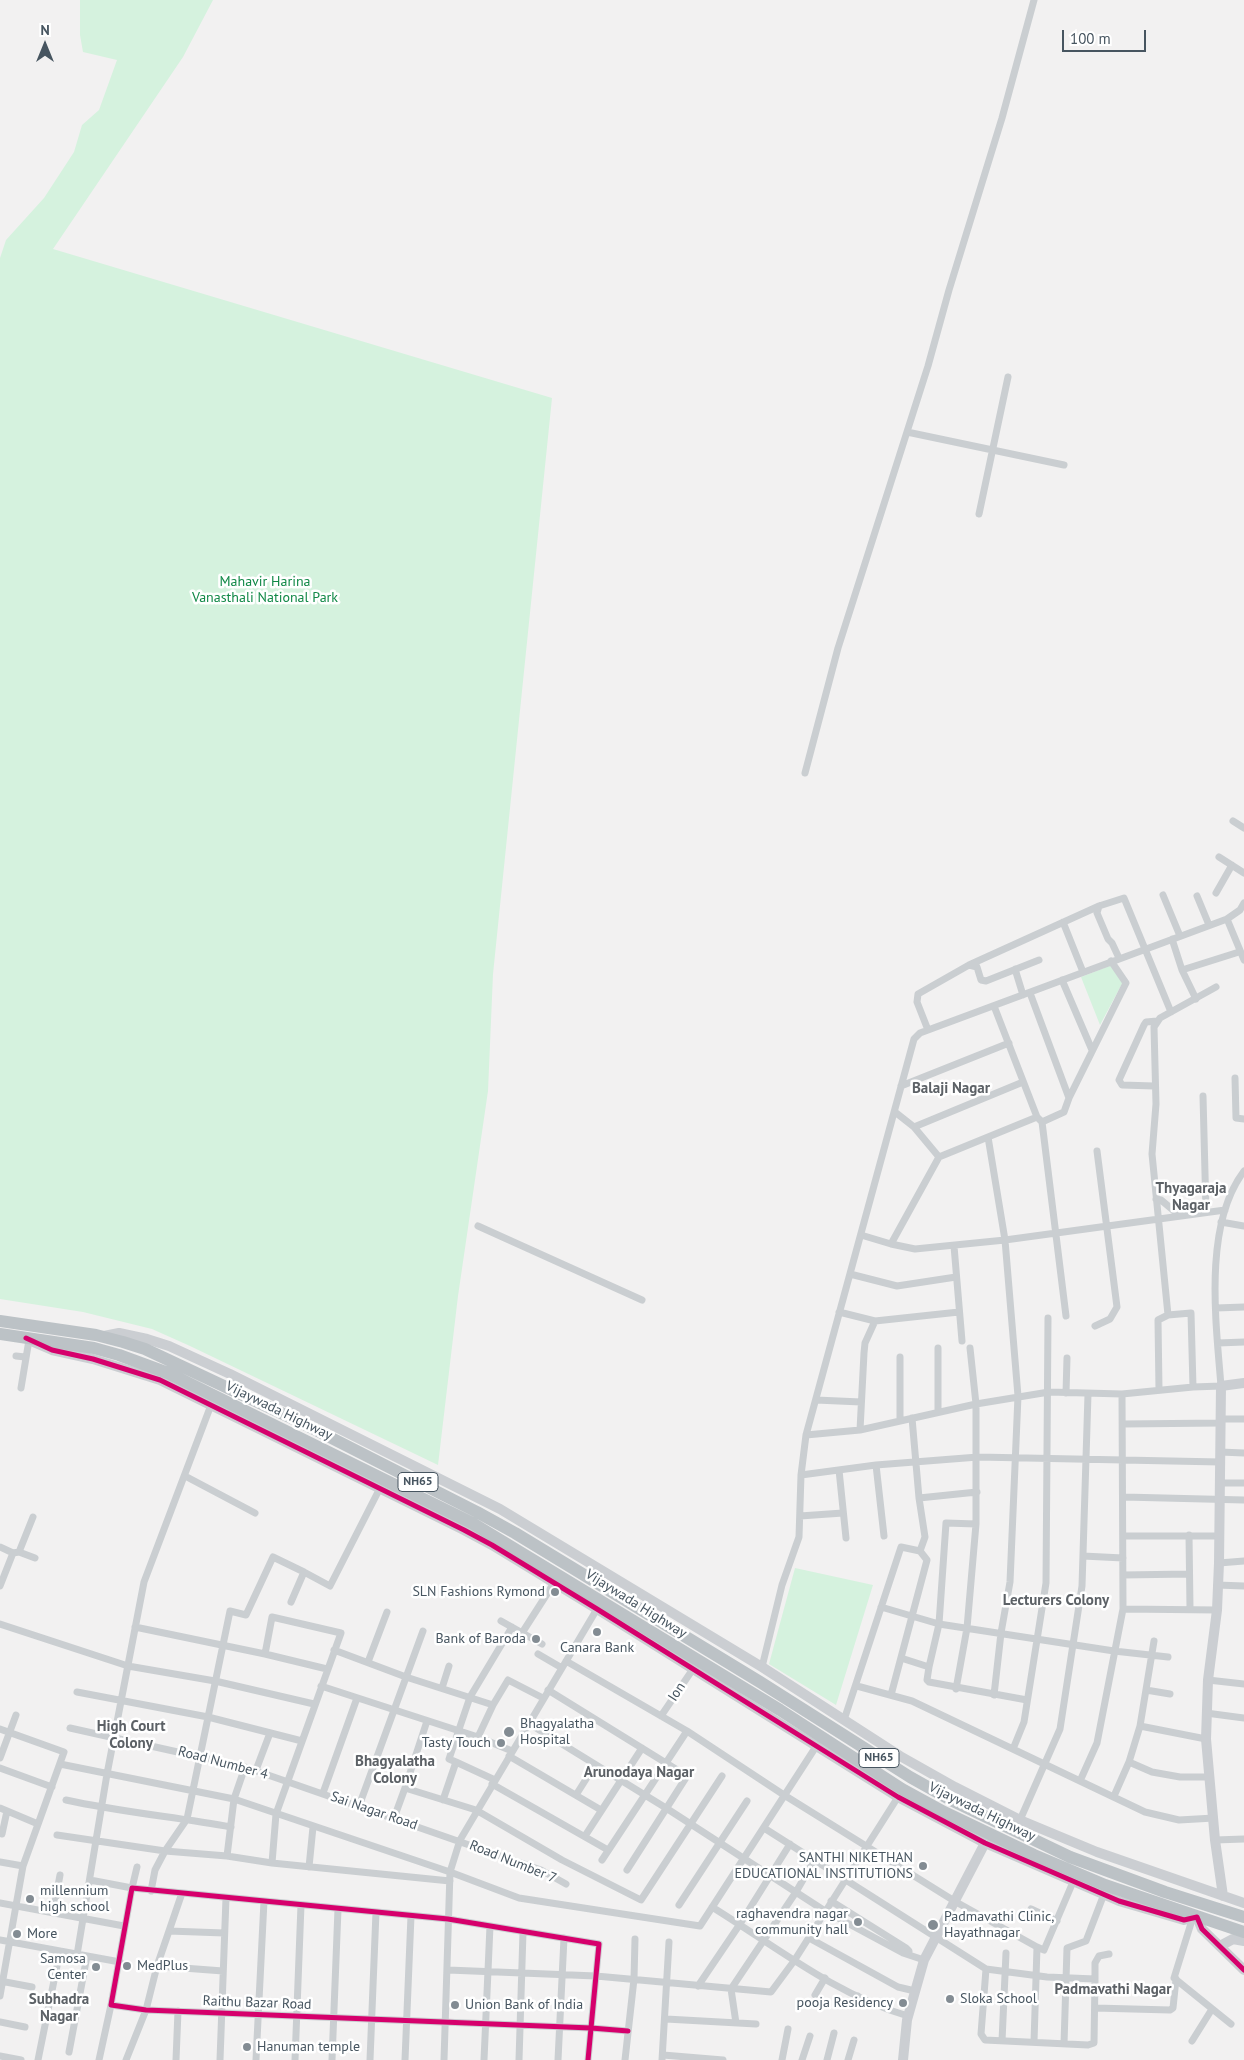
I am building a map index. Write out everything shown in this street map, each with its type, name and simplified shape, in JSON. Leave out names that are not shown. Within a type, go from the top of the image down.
[{"type":"highway","name":"Vijaywada Highway","points":[[0,1321],[101,1336],[123,1342],[173,1361],[296,1420],[477,1512],[564,1562],[877,1757],[951,1800],[1070,1856],[1165,1892],[1244,1917]]},
{"type":"highway","name":"Vijaywada Highway","points":[[0,1334],[94,1348],[119,1354],[153,1367],[472,1523],[780,1710],[902,1789],[944,1812],[1034,1855],[1105,1885],[1195,1918],[1244,1932]]},
{"type":"highway","points":[[870,1768],[877,1757]]},
{"type":"street","points":[[805,773],[838,648],[907,432],[1002,118],[1034,0]]},
{"type":"street","points":[[979,514],[1008,377]]},
{"type":"street","points":[[907,432],[1064,465]]},
{"type":"street","points":[[1232,821],[1244,828]]},
{"type":"street","points":[[1219,857],[1244,873]]},
{"type":"street","points":[[1216,893],[1232,865]]},
{"type":"street","points":[[1163,895],[1176,937],[1182,970],[1196,999]]},
{"type":"street","points":[[1197,896],[1209,925]]},
{"type":"street","points":[[928,1030],[917,1002],[918,994],[968,966],[1099,906],[1124,898],[1170,1012]]},
{"type":"street","points":[[762,1668],[782,1585],[799,1537],[801,1474],[806,1435],[914,1039],[920,1033],[1227,919],[1240,910],[1244,903]]},
{"type":"street","points":[[891,1244],[939,1157],[988,1137],[1064,1112],[1092,1050],[1126,983],[1115,959],[1112,943],[1108,939],[1096,913],[1099,906]]},
{"type":"street","points":[[1227,919],[1239,952],[1244,960]]},
{"type":"street","points":[[1063,922],[1083,972]]},
{"type":"street","points":[[1182,970],[1239,952]]},
{"type":"street","points":[[968,966],[977,967],[981,980],[986,981],[1039,960]]},
{"type":"street","points":[[1014,969],[1069,1098]]},
{"type":"street","points":[[1062,980],[1092,1050]]},
{"type":"street","points":[[1168,1315],[1152,1154],[1156,1104],[1154,1086],[1154,1027],[1157,1021],[1170,1012],[1216,987]]},
{"type":"street","points":[[994,1006],[1040,1120],[1066,1316]]},
{"type":"street","points":[[1154,1086],[1122,1085],[1119,1080],[1144,1025],[1146,1022],[1157,1021]]},
{"type":"street","points":[[901,1086],[1009,1043]]},
{"type":"street","points":[[1235,1078],[1236,1118],[1244,1119]]},
{"type":"street","points":[[914,1127],[1024,1082]]},
{"type":"street","points":[[1203,1096],[1206,1212]]},
{"type":"street","points":[[895,1112],[914,1127],[939,1157]]},
{"type":"street","points":[[988,1137],[1005,1240],[1018,1396],[1010,1582],[1001,1633],[994,1695]]},
{"type":"street","points":[[1095,1326],[1110,1319],[1117,1308],[1097,1151]]},
{"type":"street","points":[[1223,1896],[1206,1739],[1208,1680],[1217,1610],[1219,1564],[1221,1386],[1216,1308],[1216,1264],[1225,1210],[1244,1171]]},
{"type":"street","points":[[1156,1199],[1161,1200],[1179,1215]]},
{"type":"street","points":[[861,1235],[915,1249],[1005,1240],[1225,1210]]},
{"type":"street","points":[[1222,1222],[1244,1226]]},
{"type":"street","points":[[478,1226],[642,1300]]},
{"type":"street","points":[[954,1246],[962,1341]]},
{"type":"street","points":[[850,1274],[897,1286],[956,1277]]},
{"type":"street","points":[[1216,1308],[1244,1307]]},
{"type":"street","points":[[839,1312],[875,1321],[959,1312]]},
{"type":"street","points":[[1159,1390],[1158,1320],[1160,1317],[1168,1315],[1191,1313],[1193,1387]]},
{"type":"street","points":[[1013,1749],[1024,1722],[1046,1583],[1049,1392],[1048,1318]]},
{"type":"street","points":[[860,1430],[865,1343],[875,1321]]},
{"type":"street","points":[[101,1336],[120,1333],[168,1346],[230,1374],[471,1494],[517,1519],[762,1668],[900,1756],[1020,1820],[1096,1852],[1244,1903]]},
{"type":"street","points":[[21,1388],[28,1339],[52,1350],[100,1361],[160,1380],[485,1541],[693,1668],[898,1797],[985,1843],[1104,1894],[1184,1920],[1195,1918]]},
{"type":"street","points":[[1218,1343],[1244,1342]]},
{"type":"street","points":[[938,1348],[938,1412]]},
{"type":"street","points":[[956,1688],[967,1628],[976,1524],[978,1457],[976,1404],[970,1348]]},
{"type":"street","points":[[16,1356],[25,1357]]},
{"type":"street","points":[[900,1357],[900,1422]]},
{"type":"street","points":[[1066,1393],[1067,1358]]},
{"type":"street","points":[[806,1435],[860,1430],[976,1404],[1049,1392],[1122,1394],[1244,1383]]},
{"type":"street","points":[[1020,1820],[1060,1729],[1082,1586],[1088,1394]]},
{"type":"street","points":[[1080,1781],[1097,1743],[1123,1609],[1124,1461],[1122,1394]]},
{"type":"street","points":[[816,1400],[861,1402]]},
{"type":"street","points":[[77,1955],[114,1738],[144,1582],[211,1405]]},
{"type":"street","points":[[912,1418],[915,1462],[925,1537],[920,1551]]},
{"type":"street","points":[[1123,1424],[1244,1419]]},
{"type":"street","points":[[801,1474],[876,1465],[978,1457],[1124,1461],[1220,1457],[1244,1453]]},
{"type":"street","points":[[876,1465],[884,1536]]},
{"type":"street","points":[[839,1470],[846,1538]]},
{"type":"street","points":[[185,1476],[255,1513]]},
{"type":"street","points":[[1219,1483],[1244,1483]]},
{"type":"street","points":[[151,1891],[155,1870],[165,1851],[187,1819],[230,1610],[246,1615],[272,1557],[330,1586],[380,1488]]},
{"type":"street","points":[[919,1498],[977,1492]]},
{"type":"street","points":[[1124,1497],[1244,1500]]},
{"type":"street","points":[[800,1516],[843,1513]]},
{"type":"street","points":[[0,1584],[33,1517]]},
{"type":"street","points":[[976,1524],[946,1523],[939,1624],[927,1682],[1027,1700]]},
{"type":"street","points":[[1189,1535],[1190,1608]]},
{"type":"street","points":[[1123,1536],[1218,1536]]},
{"type":"street","points":[[0,1547],[34,1558]]},
{"type":"street","points":[[844,1720],[857,1686],[901,1547],[920,1551],[927,1560],[891,1695]]},
{"type":"street","points":[[1083,1556],[1123,1558]]},
{"type":"street","points":[[1219,1564],[1244,1561]]},
{"type":"street","points":[[291,1602],[304,1572]]},
{"type":"street","points":[[1123,1575],[1189,1574]]},
{"type":"street","points":[[522,1633],[554,1583]]},
{"type":"street","points":[[1217,1585],[1244,1586]]},
{"type":"street","points":[[881,1608],[939,1624],[1114,1651],[1168,1657]]},
{"type":"street","points":[[1123,1609],[1190,1608],[1217,1610]]},
{"type":"street","points":[[444,2060],[450,1872],[460,1840],[476,1810],[597,1609]]},
{"type":"street","points":[[368,1662],[387,1612]]},
{"type":"street","points":[[265,1654],[272,1617],[341,1633],[276,1814],[272,1863]]},
{"type":"street","points":[[501,1621],[542,1644]]},
{"type":"street","points":[[0,1624],[128,1666],[215,1681],[314,1704]]},
{"type":"street","points":[[135,1627],[328,1669]]},
{"type":"street","points":[[512,1627],[470,1698],[449,1759],[493,1782],[608,1850]]},
{"type":"street","points":[[359,1806],[423,1631]]},
{"type":"street","points":[[1114,1796],[1129,1762],[1140,1726],[1154,1641]]},
{"type":"street","points":[[334,1650],[493,1705]]},
{"type":"street","points":[[538,1654],[564,1664],[687,1731],[784,1795],[956,1902],[1044,1950],[1073,1882]]},
{"type":"street","points":[[901,1658],[930,1667]]},
{"type":"street","points":[[442,1688],[449,1666]]},
{"type":"street","name":"Ion","points":[[661,1716],[693,1668]]},
{"type":"street","points":[[478,1737],[493,1705],[508,1680],[543,1698]]},
{"type":"street","points":[[1208,1680],[1244,1684]]},
{"type":"street","points":[[321,1686],[478,1737],[510,1754],[601,1810]]},
{"type":"street","points":[[857,1686],[912,1701],[1046,1763],[1145,1812],[1178,1820],[1214,1818]]},
{"type":"street","points":[[548,1690],[687,1776],[627,1870]]},
{"type":"street","points":[[1146,1690],[1170,1694]]},
{"type":"street","points":[[77,1692],[208,1717],[302,1741]]},
{"type":"street","points":[[323,1793],[357,1698]]},
{"type":"street","points":[[1206,1713],[1244,1718]]},
{"type":"street","points":[[0,1758],[16,1715]]},
{"type":"street","points":[[394,1818],[406,1788],[427,1720]]},
{"type":"street","points":[[528,1724],[666,1808],[825,1911],[903,1953],[924,1960]]},
{"type":"street","points":[[1140,1726],[1206,1739]]},
{"type":"street","name":"Road Number 4","points":[[70,1728],[200,1756],[256,1770],[287,1781]]},
{"type":"street","points":[[0,1729],[64,1752],[23,1866],[10,1942],[1,1981],[0,1996]]},
{"type":"street","points":[[602,1860],[687,1731]]},
{"type":"street","points":[[256,1770],[270,1733]]},
{"type":"street","points":[[60,1764],[234,1799],[450,1872],[519,1898],[700,1926],[817,1745]]},
{"type":"street","points":[[585,1836],[642,1748]]},
{"type":"street","points":[[443,1800],[456,1762]]},
{"type":"street","points":[[1129,1762],[1152,1772],[1180,1777],[1209,1778]]},
{"type":"street","points":[[576,1795],[595,1765]]},
{"type":"street","points":[[228,1856],[234,1799],[245,1767]]},
{"type":"street","points":[[0,1768],[52,1787]]},
{"type":"street","points":[[406,1788],[476,1810],[562,1860],[641,1900],[722,1776]]},
{"type":"street","name":"Sai Nagar Road","points":[[287,1781],[460,1840]]},
{"type":"street","points":[[448,1970],[596,1976],[771,1992],[809,1938],[898,1797]]},
{"type":"street","points":[[66,1800],[102,1808],[187,1819],[231,1827]]},
{"type":"street","points":[[679,1905],[747,1801]]},
{"type":"street","points":[[2,1834],[4,1810],[38,1824]]},
{"type":"street","points":[[309,1867],[313,1827]]},
{"type":"street","points":[[764,1828],[986,1969],[1036,1976],[1095,1979]]},
{"type":"street","points":[[57,1834],[165,1851],[228,1856],[272,1863],[450,1881]]},
{"type":"street","points":[[1216,1840],[1244,1839]]},
{"type":"street","name":"Road Number 7","points":[[460,1840],[541,1870],[566,1884]]},
{"type":"street","points":[[903,2060],[908,2016],[924,1960],[956,1902],[985,1843]]},
{"type":"street","points":[[698,1986],[740,1924],[790,1844]]},
{"type":"street","points":[[736,2023],[731,1989],[796,1892],[815,1859]]},
{"type":"street","points":[[0,1862],[23,1866]]},
{"type":"street","points":[[99,2060],[120,1962],[124,1926],[137,1867]]},
{"type":"street","points":[[53,1913],[60,1875]]},
{"type":"street","points":[[90,1880],[151,1891],[448,1919],[599,1944],[588,2060]]},
{"type":"street","points":[[126,2060],[146,2010],[157,1966],[182,1893]]},
{"type":"street","points":[[1064,2044],[1067,1948],[1086,1941],[1104,1894]]},
{"type":"street","points":[[220,2060],[226,1898]]},
{"type":"street","points":[[256,2060],[264,1901]]},
{"type":"street","points":[[831,1901],[906,1948],[909,1951],[908,1954]]},
{"type":"street","points":[[0,1903],[124,1926]]},
{"type":"street","points":[[295,2060],[301,1905]]},
{"type":"street","points":[[712,1907],[794,1961],[884,2009],[908,2016]]},
{"type":"street","points":[[332,2060],[338,1909]]},
{"type":"street","points":[[1031,1909],[1057,1921]]},
{"type":"street","points":[[370,2060],[376,1912]]},
{"type":"street","points":[[406,2060],[412,1916]]},
{"type":"street","points":[[1195,1918],[1202,1928],[1244,1970]]},
{"type":"street","points":[[1095,2008],[1170,2010],[1173,2008],[1176,1979],[1174,1978],[1195,1918]]},
{"type":"street","points":[[484,2060],[490,1926]]},
{"type":"street","points":[[169,1931],[224,1933]]},
{"type":"street","points":[[519,2060],[524,1932]]},
{"type":"street","points":[[558,2060],[564,1938]]},
{"type":"street","points":[[809,1938],[898,1986],[915,1991]]},
{"type":"street","points":[[625,2060],[634,1979],[635,1939]]},
{"type":"street","points":[[1220,1946],[1233,1939],[1244,1941]]},
{"type":"street","points":[[0,1940],[120,1962]]},
{"type":"street","points":[[668,1942],[668,1982],[663,2058],[723,2060]]},
{"type":"street","points":[[1034,2042],[1037,1947]]},
{"type":"street","points":[[38,2060],[60,1951]]},
{"type":"street","points":[[1002,2041],[1006,1953]]},
{"type":"street","points":[[986,1969],[981,2034],[985,2040],[1088,2045],[1094,2042],[1096,1960],[1099,1956],[1109,1954]]},
{"type":"street","points":[[69,2052],[87,1956]]},
{"type":"street","points":[[157,1966],[223,1971]]},
{"type":"street","points":[[815,1995],[825,1978]]},
{"type":"street","points":[[1176,1979],[1231,2024]]},
{"type":"street","points":[[1,1981],[32,1987]]},
{"type":"street","points":[[852,2006],[858,1996]]},
{"type":"street","name":"Raithu Bazar Road","points":[[111,2005],[146,2010],[628,2031]]},
{"type":"street","points":[[1192,2041],[1212,2009]]},
{"type":"street","points":[[176,2060],[178,2011]]},
{"type":"street","points":[[666,2019],[756,2024]]},
{"type":"street","points":[[0,2022],[25,2027]]},
{"type":"street","points":[[782,2060],[788,2029]]},
{"type":"street","points":[[827,2060],[834,2033]]},
{"type":"street","points":[[802,2060],[810,2036]]},
{"type":"street","points":[[848,2060],[854,2040]]},
{"type":"street","points":[[0,2056],[21,2060]]},
{"type":"green space","name":"Mahavir Harina Vanasthali National Park","points":[[80,0],[213,0],[183,57],[53,249],[552,398],[493,974],[488,1091],[458,1296],[438,1465],[152,1329],[83,1312],[0,1299],[0,258],[6,240],[44,198],[74,152],[82,125],[99,110],[117,60],[83,52],[80,35]]},
{"type":"green space","points":[[1112,965],[1123,982],[1100,1025],[1081,977]]},
{"type":"green space","points":[[795,1568],[873,1585],[836,1705],[769,1664]]},
{"type":"cycle path","points":[[26,1338],[52,1350],[93,1359],[160,1380],[464,1530],[597,1609],[898,1797],[985,1843],[1119,1901],[1184,1920],[1197,1917],[1202,1929],[1244,1970]]},
{"type":"cycle path","points":[[588,2060],[591,2028],[599,1944],[448,1919],[132,1888],[111,2005],[146,2010],[591,2028],[628,2031]]},
{"type":"place","name":"SLN Fashions Rymond","points":[[555,1592]]},
{"type":"place","name":"Canara Bank","points":[[597,1632]]},
{"type":"place","name":"Bank of Baroda","points":[[536,1639]]},
{"type":"place","name":"Bhagyalatha Hospital","points":[[509,1732]]},
{"type":"place","name":"Tasty Touch","points":[[501,1743]]},
{"type":"place","name":"SANTHI NIKETHAN EDUCATIONAL INSTITUTIONS","points":[[923,1866]]},
{"type":"place","name":"millennium high school","points":[[30,1899]]},
{"type":"place","name":"raghavendra nagar community hall","points":[[858,1922]]},
{"type":"place","name":"Padmavathi Clinic, Hayathnagar","points":[[933,1925]]},
{"type":"place","name":"More","points":[[17,1934]]},
{"type":"place","name":"MedPlus","points":[[127,1966]]},
{"type":"place","name":"Samosa Center","points":[[96,1967]]},
{"type":"place","name":"Sloka School","points":[[950,1999]]},
{"type":"place","name":"pooja Residency","points":[[903,2003]]},
{"type":"place","name":"Union Bank of India","points":[[455,2005]]},
{"type":"place","name":"Hanuman temple","points":[[247,2047]]},
{"type":"district","name":"Balaji Nagar","points":[[951,1089]]},
{"type":"district","name":"Thyagaraja Nagar","points":[[1191,1198]]},
{"type":"district","name":"Lecturers Colony","points":[[1056,1601]]},
{"type":"district","name":"High Court Colony","points":[[131,1736]]},
{"type":"district","name":"Bhagyalatha Colony","points":[[395,1770]]},
{"type":"district","name":"Arunodaya Nagar","points":[[639,1773]]},
{"type":"district","name":"Padmavathi Nagar","points":[[1113,1990]]},
{"type":"district","name":"Subhadra Nagar","points":[[59,2008]]}]
